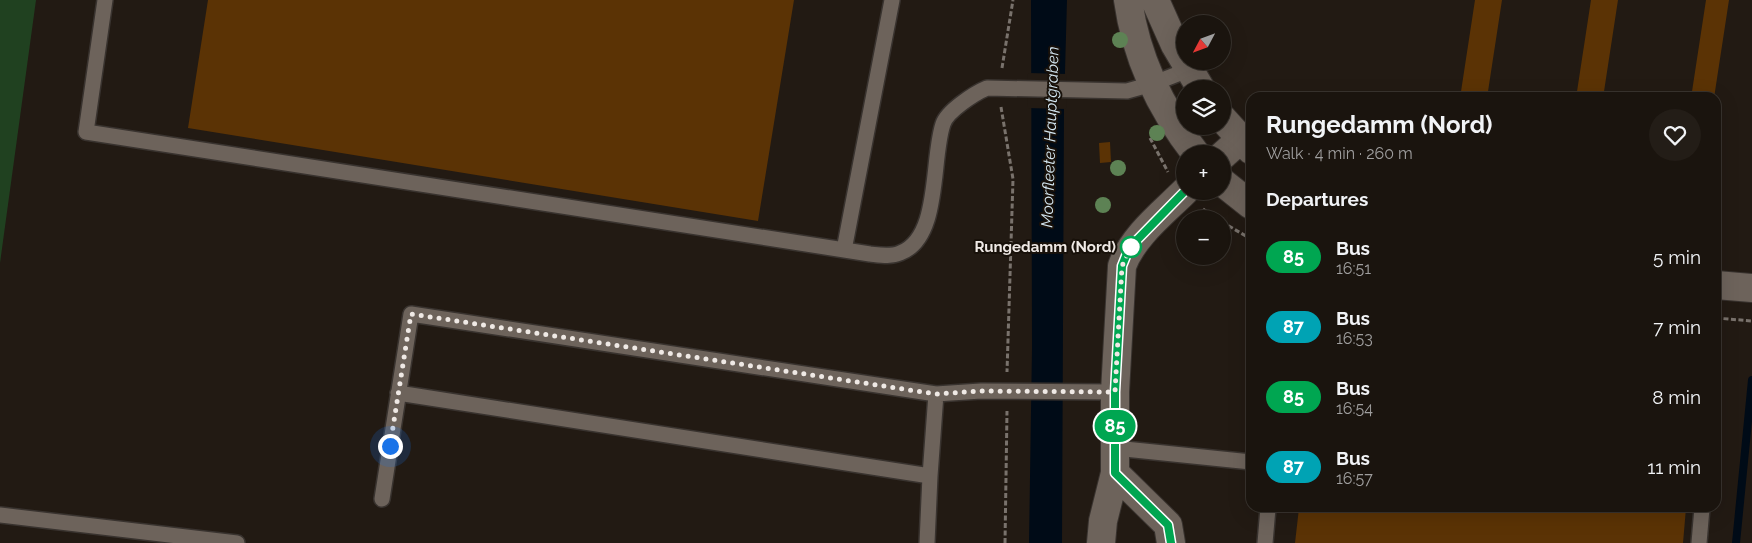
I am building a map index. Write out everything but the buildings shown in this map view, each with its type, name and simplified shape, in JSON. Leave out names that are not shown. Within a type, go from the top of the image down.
[{"type":"street","points":[[1128,0],[1135,40],[1152,84],[1172,120],[1190,145]]},
{"type":"street","points":[[1155,0],[1163,23],[1194,79]]},
{"type":"street","points":[[1231,135],[1238,148]]},
{"type":"street","points":[[1231,189],[1246,201]]},
{"type":"street","points":[[1101,543],[1115,461],[1115,392],[1122,266],[1128,251],[1137,240],[1176,200]]},
{"type":"street","points":[[1721,285],[1752,288]]},
{"type":"street","points":[[1115,461],[1168,525],[1171,543]]},
{"type":"lane","points":[[105,0],[86,132],[844,250],[892,255],[909,249],[916,243],[923,231],[929,214],[944,122],[973,94],[987,88],[1127,91],[1152,84],[1194,79]]},
{"type":"lane","points":[[844,250],[892,0]]},
{"type":"lane","points":[[382,499],[411,314],[936,394],[1010,391],[1115,392]]},
{"type":"lane","points":[[398,393],[930,476]]},
{"type":"lane","points":[[927,543],[936,394]]},
{"type":"lane","points":[[1115,461],[1246,462]]},
{"type":"lane","points":[[1265,543],[1268,512]]},
{"type":"lane","points":[[1699,543],[1702,512]]},
{"type":"lane","points":[[0,515],[237,543]]},
{"type":"path","points":[[1005,543],[1010,391],[1013,179],[998,88],[1013,0]]},
{"type":"path","points":[[1231,227],[1246,236]]},
{"type":"path","points":[[1721,318],[1752,321]]},
{"type":"green space","points":[[0,0],[36,0],[0,263]]},
{"type":"water","name":"Moorfleeter Hauptgraben","points":[[1031,0],[1067,0],[1064,107],[1062,543],[1029,543],[1032,347]]},
{"type":"pier","points":[[1028,73],[1067,74],[1066,109],[1027,108]]},
{"type":"waterway","points":[[1736,543],[1752,380]]},
{"type":"bus line","name":"85","points":[[1171,543],[1168,525],[1154,509],[1115,473],[1115,392],[1117,322],[1122,266],[1128,251],[1137,240],[1176,200]]},
{"type":"place","name":"Rungedamm (Nord)","points":[[1131,247]]},
{"type":"route","points":[[390,446],[411,314],[936,394],[981,391],[1115,392],[1118,304],[1122,266],[1131,247]]}]
